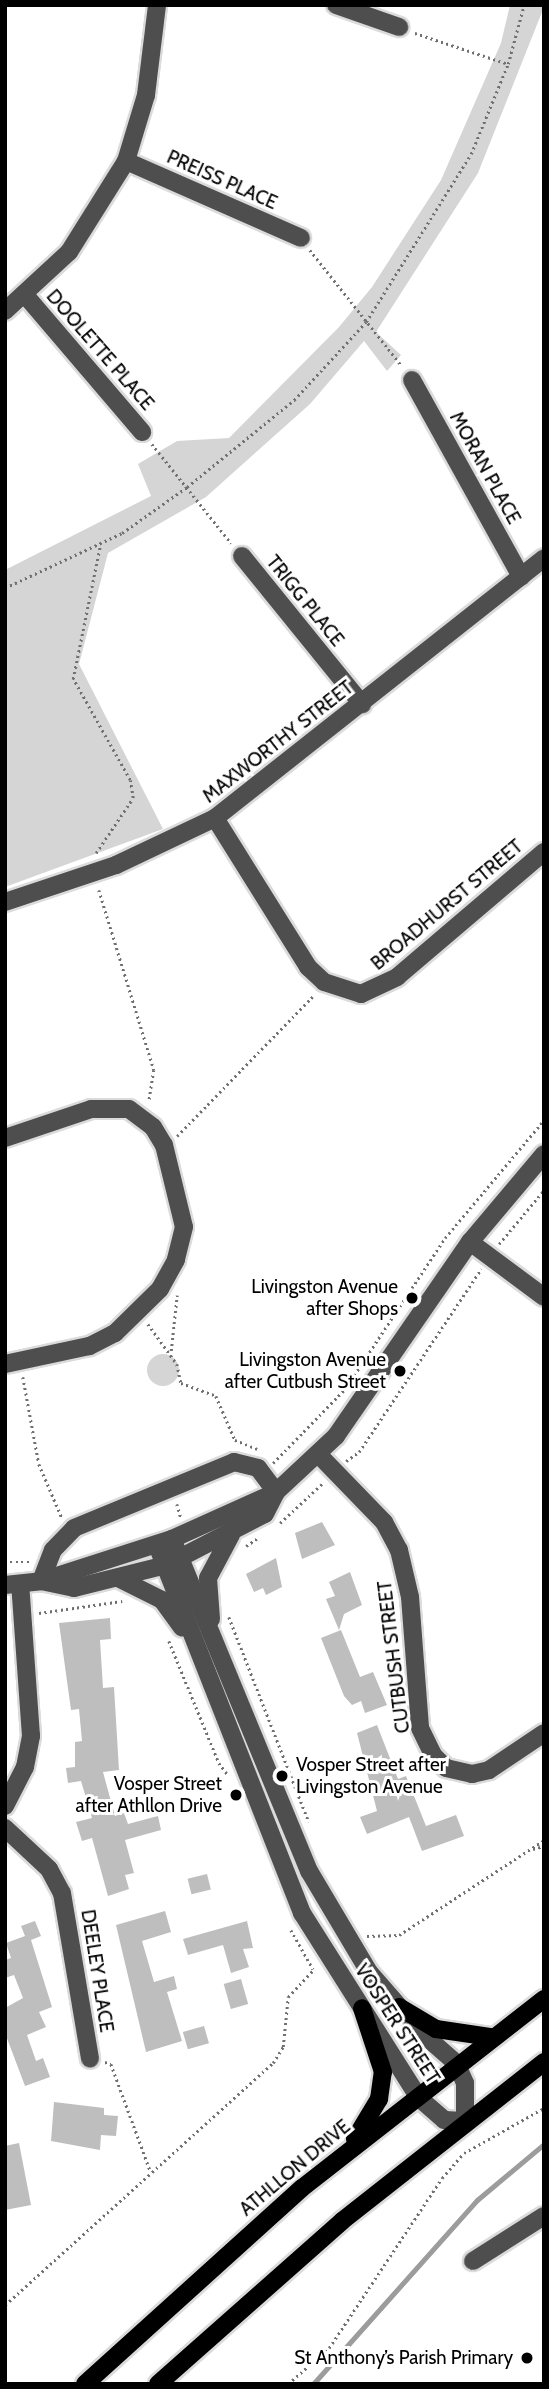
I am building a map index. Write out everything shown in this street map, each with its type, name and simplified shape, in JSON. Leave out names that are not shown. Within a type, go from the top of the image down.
[{"type":"main road","name":"ATHLLON DRIVE","points":[[85,2384],[350,2148],[456,2063],[544,1999]]},
{"type":"main road","points":[[399,2007],[436,2029],[491,2037]]},
{"type":"main road","points":[[350,2148],[379,2099],[383,2071],[362,2008]]},
{"type":"main road","points":[[158,2384],[342,2221],[465,2121],[544,2062]]},
{"type":"street","points":[[5,311],[26,296],[69,252],[126,161],[146,95],[157,5]]},
{"type":"street","points":[[336,5],[399,27]]},
{"type":"street","name":"PREISS PLACE","points":[[126,161],[300,238]]},
{"type":"street","name":"DOOLETTE PLACE","points":[[26,296],[142,432]]},
{"type":"street","name":"MORAN PLACE","points":[[412,380],[521,577]]},
{"type":"street","name":"TRIGG PLACE","points":[[242,556],[362,705]]},
{"type":"street","name":"MAXWORTHY STREET","points":[[5,902],[167,845],[215,818],[362,705],[544,558]]},
{"type":"street","name":"BROADHURST STREET","points":[[215,818],[308,967],[326,983],[361,994],[380,989],[544,852]]},
{"type":"street","points":[[5,1138],[110,1105],[142,1118],[164,1145],[182,1203],[184,1227],[176,1260],[153,1297],[115,1333],[89,1346],[10,1369]]},
{"type":"street","points":[[5,1806],[25,1767],[31,1736],[23,1614],[13,1584],[41,1581],[165,1542],[276,1492],[318,1454],[367,1395],[470,1242],[544,1154]]},
{"type":"street","points":[[470,1242],[544,1297]]},
{"type":"street","name":"CUTBUSH STREET","points":[[318,1454],[384,1522],[398,1550],[410,1597],[420,1728],[433,1755],[446,1768],[472,1774],[489,1770],[544,1733]]},
{"type":"street","points":[[241,1460],[268,1469],[276,1492],[265,1514],[232,1535],[173,1562],[120,1579],[74,1588],[41,1581],[47,1560],[74,1528],[241,1460]]},
{"type":"street","points":[[214,1636],[208,1578],[232,1535]]},
{"type":"street","name":"VOSPER STREET","points":[[165,1542],[173,1562],[214,1636],[309,1871],[351,1947],[399,2007],[456,2063],[465,2083],[465,2121],[444,2120],[417,2093],[302,1913],[197,1656],[173,1562]]},
{"type":"street","points":[[120,1579],[162,1600],[197,1656]]},
{"type":"street","name":"DEELEY PLACE","points":[[5,1828],[49,1869],[62,1892],[90,2059]]},
{"type":"street","points":[[473,2261],[544,2216]]},
{"type":"path","points":[[5,588],[100,544],[187,487],[294,400],[366,321],[471,154],[509,64],[524,5]]},
{"type":"path","points":[[399,27],[509,64]]},
{"type":"path","points":[[300,238],[412,380]]},
{"type":"path","points":[[142,432],[242,556]]},
{"type":"path","points":[[100,544],[73,679],[130,780],[133,798],[99,845],[94,872],[154,1070],[142,1118]]},
{"type":"path","points":[[170,1133],[173,1140],[326,983]]},
{"type":"path","points":[[146,1322],[170,1354],[181,1383],[216,1396],[235,1440],[268,1469],[345,1389],[445,1238],[544,1120]]},
{"type":"path","points":[[169,1299],[176,1287],[170,1354]]},
{"type":"path","points":[[139,1329],[153,1314]]},
{"type":"path","points":[[10,1369],[23,1372],[38,1464],[62,1518],[55,1525]]},
{"type":"path","points":[[171,1488],[189,1531]]},
{"type":"path","points":[[5,1562],[47,1560]]},
{"type":"path","points":[[23,1614],[132,1601]]},
{"type":"path","points":[[226,1608],[314,1834]]},
{"type":"path","points":[[164,1629],[219,1763],[232,1779]]},
{"type":"path","points":[[360,1932],[398,1935],[544,1840]]},
{"type":"path","points":[[528,1850],[544,1846]]},
{"type":"path","points":[[5,2305],[150,2170],[273,2063],[283,2047],[288,1997],[313,1969],[289,1925]]},
{"type":"path","points":[[90,2059],[111,2064],[150,2170]]},
{"type":"path","points":[[288,2384],[329,2348],[442,2178],[464,2153],[544,2108]]},
{"type":"shaded area","points":[[510,5],[544,7],[478,173],[376,332],[401,355],[387,371],[364,341],[310,404],[206,497],[108,553],[79,664],[163,829],[5,887],[5,570],[151,496],[138,464],[177,441],[229,438],[339,327],[372,287],[441,180],[501,43]]},
{"type":"shaded area","points":[[163,1354],[174,1359],[179,1370],[174,1381],[163,1386],[152,1381],[147,1370],[152,1359]]},
{"type":"building","points":[[322,1522],[335,1545],[302,1559],[295,1533]]},
{"type":"building","points":[[276,1558],[282,1587],[266,1595],[263,1588],[254,1592],[246,1574]]},
{"type":"building","points":[[350,1572],[362,1605],[344,1614],[339,1630],[326,1599],[335,1596],[329,1582]]},
{"type":"building","points":[[110,1618],[111,1639],[100,1640],[103,1688],[114,1687],[119,1770],[103,1772],[115,1816],[124,1813],[128,1824],[158,1816],[161,1830],[125,1840],[134,1873],[125,1875],[129,1889],[108,1896],[92,1838],[82,1841],[76,1822],[92,1818],[81,1781],[68,1783],[66,1768],[75,1767],[75,1742],[82,1741],[79,1709],[71,1710],[59,1623]]},
{"type":"building","points":[[341,1630],[360,1677],[373,1672],[387,1705],[365,1713],[361,1701],[352,1705],[344,1696],[321,1638]]},
{"type":"building","points":[[377,1725],[398,1779],[406,1776],[426,1826],[456,1815],[464,1836],[422,1851],[409,1817],[367,1834],[360,1817],[377,1811],[357,1733]]},
{"type":"building","points":[[207,1874],[211,1890],[191,1894],[188,1879]]},
{"type":"building","points":[[165,1911],[171,1932],[142,1941],[154,1982],[174,1976],[177,1989],[167,1992],[182,2041],[146,2052],[116,1925]]},
{"type":"building","points":[[35,1921],[41,1936],[31,1940],[52,2007],[39,2012],[46,2027],[27,2035],[36,2061],[43,2058],[50,2077],[25,2086],[5,2033],[5,2008],[23,1998],[14,1975],[5,1978],[5,1960],[11,1958],[6,1943],[25,1936],[21,1926]]},
{"type":"building","points":[[247,1921],[253,1948],[243,1949],[249,1967],[231,1973],[223,1945],[188,1955],[183,1939]]},
{"type":"building","points":[[241,1979],[248,2004],[231,2009],[224,1984]]},
{"type":"building","points":[[204,2026],[209,2043],[188,2049],[183,2032]]},
{"type":"building","points":[[54,2102],[104,2108],[104,2115],[118,2116],[116,2136],[101,2135],[100,2150],[51,2141]]},
{"type":"building","points":[[19,2143],[31,2205],[5,2210],[5,2146]]},
{"type":"waterway","points":[[313,2384],[477,2200],[544,2144]]},
{"type":"place","name":"Livingston Avenue after Shops","points":[[412,1298]]},
{"type":"place","name":"Livingston Avenue after Cutbush Street","points":[[400,1371]]},
{"type":"place","name":"Vosper Street after Livingston Avenue","points":[[282,1776]]},
{"type":"place","name":"Vosper Street after Athllon Drive","points":[[236,1795]]},
{"type":"place","name":"St Anthony’s Parish Primary","points":[[527,2358]]}]
